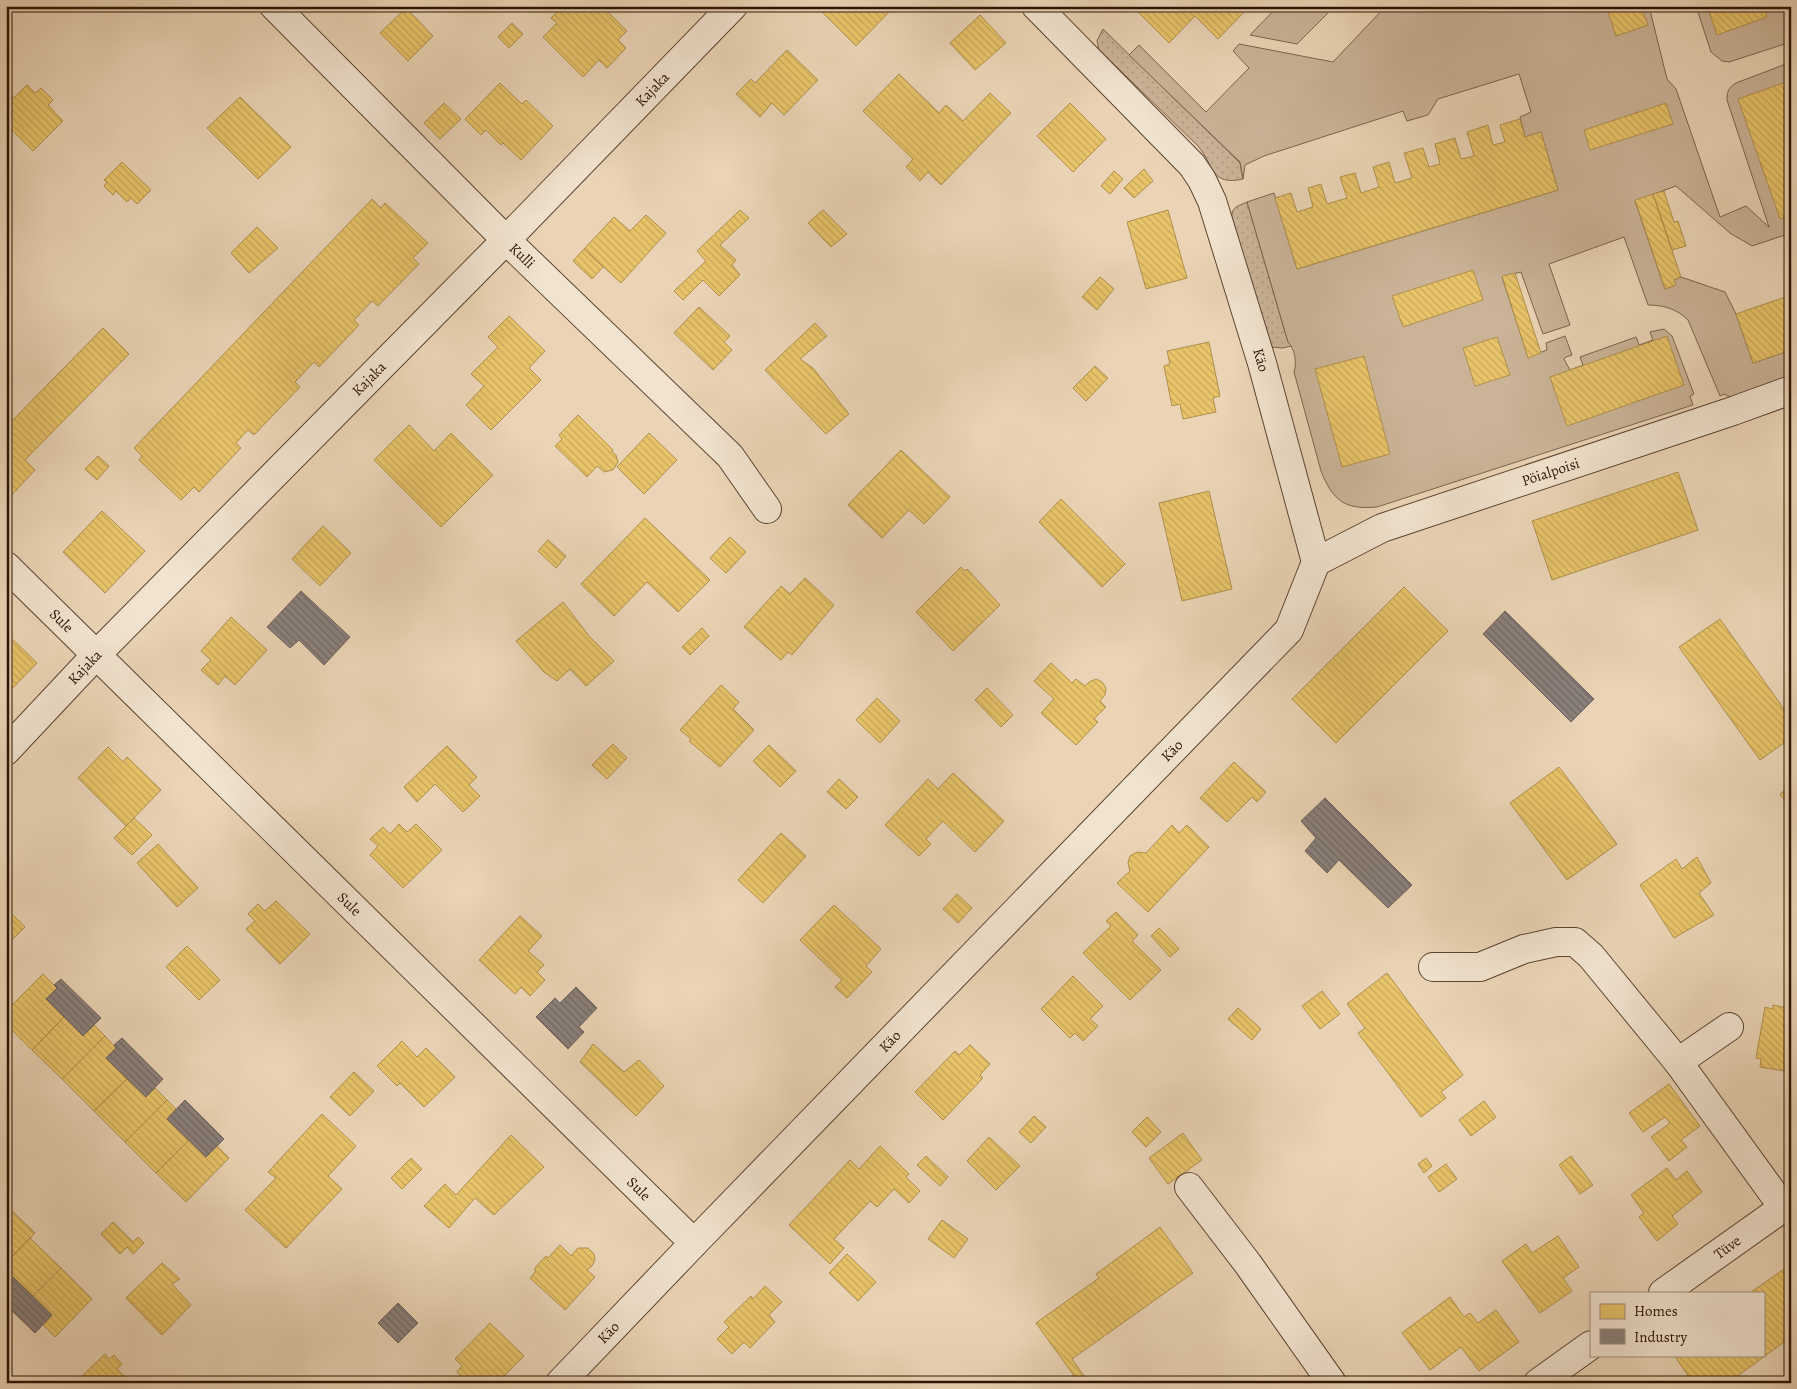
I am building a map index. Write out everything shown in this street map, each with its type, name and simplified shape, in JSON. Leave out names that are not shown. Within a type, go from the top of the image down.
[{"type":"street","name":"Kulli","points":[[274,6],[506,240],[730,456],[767,509]]},
{"type":"street","name":"Kajaka","points":[[6,751],[97,654],[506,240],[732,6]]},
{"type":"street","name":"Käo","points":[[560,1383],[1289,630],[1316,562],[1262,363],[1212,201],[1202,180],[1192,165],[1036,6]]},
{"type":"street","name":"Pöialpoisi","points":[[1316,562],[1382,528],[1791,390]]},
{"type":"street","name":"Sule","points":[[6,566],[694,1243]]},
{"type":"street","points":[[1433,967],[1480,966],[1524,950],[1556,942],[1575,942],[1591,956],[1678,1062],[1787,1205]]},
{"type":"street","points":[[1678,1062],[1729,1027]]},
{"type":"street","points":[[1189,1187],[1248,1264],[1332,1383]]},
{"type":"street","name":"Tüve","points":[[1664,1292],[1787,1205]]},
{"type":"street","points":[[1538,1383],[1590,1346]]},
{"type":"shaded area","points":[[1278,6],[1335,6],[1297,44],[1250,35]]},
{"type":"shaded area","points":[[1386,6],[1649,6],[1667,79],[1676,89],[1720,217],[1746,206],[1769,227],[1727,100],[1727,95],[1728,90],[1736,83],[1791,62],[1791,233],[1752,246],[1730,233],[1676,186],[1635,201],[1665,289],[1675,285],[1674,280],[1681,277],[1725,292],[1736,314],[1753,363],[1791,350],[1791,377],[1732,398],[1724,394],[1720,396],[1688,320],[1670,308],[1648,305],[1624,237],[1549,264],[1570,325],[1543,334],[1521,272],[1502,277],[1528,357],[1547,350],[1546,343],[1565,336],[1572,355],[1564,359],[1570,370],[1583,365],[1580,357],[1636,337],[1639,345],[1653,340],[1650,332],[1664,329],[1672,336],[1694,394],[1690,396],[1693,405],[1377,507],[1366,508],[1348,505],[1336,496],[1330,490],[1321,471],[1294,372],[1294,352],[1288,342],[1247,202],[1274,193],[1297,269],[1558,190],[1541,132],[1525,137],[1520,117],[1531,112],[1519,74],[1438,99],[1428,115],[1407,121],[1403,111],[1264,156],[1245,165],[1243,179],[1240,162],[1129,55],[1139,45],[1206,112],[1249,68],[1233,51],[1239,44],[1333,62]]},
{"type":"shaded area","points":[[1696,6],[1787,6],[1791,17],[1791,42],[1729,62],[1722,61],[1711,52]]},
{"type":"shaded area","points":[[1103,29],[1240,163],[1243,179],[1225,180],[1219,177],[1198,146],[1099,50],[1097,41]]},
{"type":"shaded area","points":[[1247,202],[1288,342],[1292,346],[1282,348],[1271,347],[1248,277],[1236,236],[1232,213],[1236,207]]},
{"type":"building: Homes","points":[[563,6],[602,6],[627,31],[618,40],[626,48],[607,68],[599,60],[583,77],[543,37],[557,23],[551,18]]},
{"type":"building: Homes","points":[[816,6],[895,6],[856,46]]},
{"type":"building: Homes","points":[[1132,6],[1250,6],[1218,39],[1195,16],[1169,43]]},
{"type":"building: Homes","points":[[1606,6],[1641,6],[1648,25],[1616,36]]},
{"type":"building: Homes","points":[[1707,6],[1764,6],[1767,17],[1717,35]]},
{"type":"building: Homes","points":[[406,8],[433,36],[408,61],[380,33]]},
{"type":"building: Homes","points":[[980,15],[1006,43],[975,70],[950,43]]},
{"type":"building: Homes","points":[[512,23],[523,34],[509,48],[498,37]]},
{"type":"building: Homes","points":[[787,50],[818,80],[784,115],[772,103],[760,117],[736,94],[751,79],[755,83]]},
{"type":"building: Homes","points":[[899,74],[939,113],[946,105],[963,121],[990,93],[1011,113],[941,185],[928,172],[920,181],[906,167],[913,159],[863,111]]},
{"type":"building: Homes","points":[[1789,81],[1791,215],[1780,219],[1738,99]]},
{"type":"building: Homes","points":[[500,83],[522,104],[526,100],[553,126],[521,160],[503,143],[501,145],[486,130],[481,135],[465,119]]},
{"type":"building: Homes","points":[[27,85],[35,93],[41,88],[53,100],[48,105],[63,121],[33,151],[6,124],[6,105]]},
{"type":"building: Homes","points":[[240,97],[291,147],[258,179],[207,128]]},
{"type":"building: Homes","points":[[444,103],[461,119],[440,139],[424,123]]},
{"type":"building: Homes","points":[[1070,103],[1106,139],[1073,172],[1037,136]]},
{"type":"building: Homes","points":[[1666,103],[1673,124],[1590,150],[1584,130]]},
{"type":"building: Homes","points":[[1520,119],[1525,137],[1541,132],[1558,190],[1297,269],[1275,198],[1291,193],[1297,212],[1313,207],[1308,188],[1321,184],[1327,204],[1347,198],[1340,177],[1355,173],[1361,193],[1379,187],[1373,167],[1389,162],[1395,183],[1412,178],[1404,153],[1423,148],[1429,167],[1440,164],[1435,144],[1455,138],[1461,159],[1474,156],[1467,132],[1488,125],[1493,145],[1505,142],[1500,125]]},
{"type":"building: Homes","points":[[122,162],[151,190],[137,204],[131,198],[127,202],[116,191],[113,195],[104,186],[107,182],[104,180]]},
{"type":"building: Homes","points":[[1144,169],[1153,181],[1134,198],[1124,188]]},
{"type":"building: Homes","points":[[1114,171],[1123,179],[1110,194],[1101,186]]},
{"type":"building: Homes","points":[[1664,191],[1674,222],[1678,221],[1686,246],[1672,250],[1653,194]]},
{"type":"building: Homes","points":[[1653,194],[1681,277],[1674,280],[1676,285],[1665,289],[1635,200]]},
{"type":"building: Homes","points":[[372,199],[381,208],[385,203],[428,243],[413,258],[419,264],[378,306],[372,301],[354,320],[359,325],[319,367],[314,362],[295,382],[300,387],[254,435],[248,430],[236,443],[241,448],[199,492],[194,487],[181,500],[139,460],[142,456],[134,448]]},
{"type":"building: Homes","points":[[740,210],[749,218],[720,245],[736,260],[732,265],[740,275],[719,296],[703,280],[683,300],[674,291],[706,261],[697,251]]},
{"type":"building: Homes","points":[[823,210],[847,234],[831,247],[808,223]]},
{"type":"building: Homes","points":[[1168,210],[1187,278],[1146,289],[1127,222]]},
{"type":"building: Homes","points":[[646,215],[666,233],[621,283],[584,249],[614,217],[630,231]]},
{"type":"building: Homes","points":[[257,227],[278,248],[249,273],[231,253]]},
{"type":"building: Homes","points":[[584,249],[603,267],[592,279],[573,261]]},
{"type":"building: Homes","points":[[1473,270],[1483,300],[1403,327],[1392,296]]},
{"type":"building: Homes","points":[[1515,273],[1541,353],[1528,358],[1502,276]]},
{"type":"building: Homes","points":[[1100,277],[1114,289],[1097,310],[1082,297]]},
{"type":"building: Homes","points":[[1791,295],[1791,350],[1753,363],[1736,314]]},
{"type":"building: Homes","points":[[699,307],[730,336],[724,342],[732,350],[713,370],[674,333]]},
{"type":"building: Homes","points":[[509,316],[545,351],[529,368],[541,380],[491,430],[466,405],[484,386],[471,374],[498,347],[488,337]]},
{"type":"building: Homes","points":[[815,323],[827,336],[800,359],[813,368],[849,414],[826,434],[765,370]]},
{"type":"building: Homes","points":[[103,328],[129,354],[25,460],[35,470],[8,499],[6,497],[6,427]]},
{"type":"building: Homes","points":[[1667,336],[1684,385],[1567,426],[1550,377]]},
{"type":"building: Homes","points":[[1497,337],[1510,375],[1475,386],[1463,348]]},
{"type":"building: Homes","points":[[1209,342],[1220,396],[1213,398],[1216,412],[1183,419],[1180,404],[1172,406],[1164,366],[1170,364],[1167,351]]},
{"type":"building: Homes","points":[[1364,356],[1390,454],[1342,467],[1315,369]]},
{"type":"building: Homes","points":[[1095,366],[1108,378],[1086,401],[1073,388]]},
{"type":"building: Homes","points":[[578,415],[613,450],[612,452],[616,455],[618,462],[613,470],[604,472],[597,466],[587,477],[555,446],[562,439],[559,435]]},
{"type":"building: Homes","points":[[409,425],[434,451],[451,433],[493,475],[441,527],[374,460]]},
{"type":"building: Homes","points":[[649,433],[677,460],[644,494],[617,467]]},
{"type":"building: Homes","points":[[901,450],[950,497],[924,524],[909,510],[882,538],[848,505]]},
{"type":"building: Homes","points":[[98,456],[109,466],[97,480],[85,469]]},
{"type":"building: Homes","points":[[1678,472],[1698,530],[1552,580],[1532,521]]},
{"type":"building: Homes","points":[[1209,491],[1232,589],[1182,601],[1159,503]]},
{"type":"building: Homes","points":[[1061,499],[1125,564],[1102,587],[1039,522]]},
{"type":"building: Homes","points":[[102,511],[145,551],[105,593],[63,552]]},
{"type":"building: Homes","points":[[645,518],[710,580],[678,612],[647,582],[614,616],[581,584]]},
{"type":"building: Homes","points":[[323,526],[351,553],[320,586],[292,559]]},
{"type":"building: Homes","points":[[730,537],[746,552],[726,573],[710,558]]},
{"type":"building: Homes","points":[[548,540],[566,556],[556,568],[538,551]]},
{"type":"building: Homes","points":[[961,567],[965,571],[967,569],[1000,605],[953,651],[916,612]]},
{"type":"building: Homes","points":[[805,578],[834,605],[792,655],[788,652],[781,660],[744,627],[781,586],[790,594]]},
{"type":"building: Homes","points":[[1404,587],[1448,631],[1336,743],[1292,699]]},
{"type":"building: Homes","points":[[563,602],[589,636],[614,661],[586,686],[570,669],[557,681],[544,672],[516,641]]},
{"type":"building: Homes","points":[[231,617],[267,650],[235,685],[225,676],[218,685],[201,670],[211,660],[201,651]]},
{"type":"building: Homes","points":[[1720,619],[1791,719],[1791,738],[1760,760],[1679,647]]},
{"type":"building: Homes","points":[[702,628],[709,636],[690,655],[682,647]]},
{"type":"building: Homes","points":[[6,633],[37,663],[6,695]]},
{"type":"building: Homes","points":[[1051,663],[1072,683],[1076,679],[1085,686],[1096,679],[1102,682],[1106,688],[1105,695],[1100,701],[1106,707],[1094,719],[1098,722],[1076,745],[1041,713],[1054,699],[1034,681]]},
{"type":"building: Homes","points":[[721,685],[739,702],[733,709],[754,730],[720,767],[689,741],[691,739],[680,730]]},
{"type":"building: Homes","points":[[987,688],[1013,715],[1001,727],[975,700]]},
{"type":"building: Homes","points":[[877,698],[900,721],[880,743],[856,720]]},
{"type":"building: Homes","points":[[613,744],[627,758],[607,779],[592,765]]},
{"type":"building: Homes","points":[[769,745],[796,771],[780,787],[753,761]]},
{"type":"building: Homes","points":[[447,746],[477,777],[469,785],[480,796],[463,812],[435,784],[417,802],[404,787]]},
{"type":"building: Homes","points":[[108,747],[123,762],[127,757],[161,790],[126,826],[78,778]]},
{"type":"building: Homes","points":[[1234,762],[1266,792],[1257,802],[1252,797],[1227,822],[1200,798]]},
{"type":"building: Homes","points":[[1559,767],[1617,844],[1567,880],[1510,803]]},
{"type":"building: Homes","points":[[953,773],[1004,821],[975,852],[943,821],[926,839],[931,844],[919,856],[885,825],[928,779],[938,789]]},
{"type":"building: Homes","points":[[839,779],[858,797],[846,809],[827,792]]},
{"type":"building: Homes","points":[[1791,786],[1791,808],[1780,794]]},
{"type":"building: Homes","points":[[134,818],[152,835],[132,855],[114,838]]},
{"type":"building: Homes","points":[[399,824],[407,832],[416,824],[442,850],[403,888],[370,855],[378,846],[370,839],[383,827],[390,834]]},
{"type":"building: Homes","points":[[1172,825],[1179,833],[1187,825],[1209,847],[1148,912],[1117,883],[1130,871],[1128,863],[1130,856],[1137,852],[1146,853]]},
{"type":"building: Homes","points":[[781,833],[806,856],[763,903],[738,880]]},
{"type":"building: Homes","points":[[158,844],[198,888],[177,907],[137,863]]},
{"type":"building: Homes","points":[[1697,857],[1711,883],[1699,893],[1714,915],[1674,938],[1640,885],[1676,859],[1682,869]]},
{"type":"building: Homes","points":[[957,894],[972,908],[958,923],[943,909]]},
{"type":"building: Homes","points":[[276,901],[310,934],[280,964],[246,929],[255,921],[248,914],[258,904],[265,911]]},
{"type":"building: Homes","points":[[834,905],[881,949],[866,966],[872,972],[847,998],[835,987],[842,980],[800,940]]},
{"type":"building: Homes","points":[[6,908],[25,927],[6,946]]},
{"type":"building: Homes","points":[[1116,912],[1138,935],[1132,941],[1161,970],[1130,1000],[1083,953],[1111,926],[1106,921]]},
{"type":"building: Homes","points":[[520,916],[542,936],[528,951],[544,965],[537,972],[545,980],[530,996],[521,987],[515,994],[479,960]]},
{"type":"building: Homes","points":[[1159,928],[1179,949],[1170,957],[1151,936]]},
{"type":"building: Homes","points":[[187,946],[220,980],[199,1000],[166,967]]},
{"type":"building: Homes","points":[[1387,973],[1463,1075],[1441,1092],[1446,1098],[1421,1117],[1358,1033],[1365,1028],[1347,1004]]},
{"type":"building: Homes","points":[[43,974],[57,988],[46,999],[64,1017],[32,1050],[6,1024],[6,1011]]},
{"type":"building: Homes","points":[[1073,976],[1103,1006],[1090,1019],[1098,1026],[1083,1041],[1075,1033],[1070,1038],[1041,1009]]},
{"type":"building: Homes","points":[[1322,991],[1340,1014],[1320,1029],[1302,1006]]},
{"type":"building: Homes","points":[[1773,1005],[1791,1009],[1791,1072],[1760,1067],[1761,1059],[1756,1058],[1765,1007],[1773,1009]]},
{"type":"building: Homes","points":[[1238,1008],[1261,1029],[1252,1040],[1228,1019]]},
{"type":"building: Homes","points":[[64,1017],[83,1036],[94,1025],[105,1036],[62,1079],[32,1050]]},
{"type":"building: Homes","points":[[105,1036],[116,1048],[106,1058],[127,1079],[94,1111],[62,1079]]},
{"type":"building: Homes","points":[[402,1041],[417,1057],[426,1048],[455,1077],[424,1107],[400,1083],[397,1086],[377,1066]]},
{"type":"building: Homes","points":[[593,1044],[624,1072],[639,1060],[664,1086],[636,1116],[580,1062]]},
{"type":"building: Homes","points":[[970,1045],[990,1064],[980,1075],[983,1078],[943,1120],[915,1092],[955,1051],[959,1055]]},
{"type":"building: Homes","points":[[354,1072],[374,1091],[350,1116],[330,1097]]},
{"type":"building: Homes","points":[[127,1079],[146,1097],[155,1088],[167,1100],[125,1142],[94,1111]]},
{"type":"building: Homes","points":[[1669,1084],[1700,1126],[1681,1140],[1687,1147],[1669,1161],[1651,1137],[1670,1123],[1665,1117],[1643,1132],[1629,1113]]},
{"type":"building: Homes","points":[[167,1100],[176,1109],[167,1119],[189,1140],[156,1173],[125,1142]]},
{"type":"building: Homes","points":[[1484,1101],[1496,1117],[1471,1136],[1459,1120]]},
{"type":"building: Homes","points":[[322,1114],[356,1146],[328,1176],[342,1189],[286,1248],[245,1210],[276,1178],[268,1172]]},
{"type":"building: Homes","points":[[1034,1116],[1046,1127],[1031,1143],[1019,1132]]},
{"type":"building: Homes","points":[[1147,1117],[1161,1132],[1146,1147],[1132,1132]]},
{"type":"building: Homes","points":[[1183,1133],[1202,1160],[1168,1184],[1149,1158]]},
{"type":"building: Homes","points":[[511,1135],[544,1167],[494,1215],[475,1198],[449,1228],[424,1206],[445,1184],[456,1195]]},
{"type":"building: Homes","points":[[989,1137],[1020,1166],[996,1190],[967,1161]]},
{"type":"building: Homes","points":[[189,1140],[206,1157],[217,1146],[229,1158],[186,1202],[156,1173]]},
{"type":"building: Homes","points":[[880,1146],[909,1174],[906,1177],[920,1191],[909,1203],[894,1189],[877,1207],[870,1201],[834,1239],[844,1248],[830,1264],[789,1225],[850,1160],[859,1169]]},
{"type":"building: Homes","points":[[926,1156],[948,1177],[940,1186],[917,1165]]},
{"type":"building: Homes","points":[[1571,1156],[1593,1185],[1580,1194],[1559,1165]]},
{"type":"building: Homes","points":[[411,1158],[422,1169],[402,1189],[391,1178]]},
{"type":"building: Homes","points":[[1426,1158],[1432,1166],[1424,1173],[1418,1164]]},
{"type":"building: Homes","points":[[1446,1164],[1457,1179],[1439,1192],[1428,1177]]},
{"type":"building: Homes","points":[[1667,1168],[1676,1180],[1687,1171],[1702,1192],[1672,1216],[1678,1224],[1657,1241],[1639,1217],[1644,1213],[1631,1195]]},
{"type":"building: Homes","points":[[6,1205],[35,1233],[6,1263]]},
{"type":"building: Homes","points":[[942,1220],[968,1239],[954,1258],[928,1239]]},
{"type":"building: Homes","points":[[113,1222],[133,1242],[138,1237],[144,1243],[133,1254],[127,1247],[120,1254],[101,1234]]},
{"type":"building: Homes","points":[[1160,1227],[1193,1273],[1072,1359],[1089,1383],[1073,1383],[1077,1380],[1036,1323],[1099,1278],[1096,1274]]},
{"type":"building: Homes","points":[[1558,1236],[1579,1267],[1563,1278],[1572,1291],[1540,1313],[1502,1261],[1526,1244],[1532,1253]]},
{"type":"building: Homes","points":[[30,1238],[61,1268],[33,1296],[13,1277],[6,1283],[6,1263]]},
{"type":"building: Homes","points":[[560,1245],[571,1256],[578,1248],[588,1248],[594,1254],[595,1260],[587,1270],[595,1277],[565,1310],[530,1278],[536,1271],[534,1269]]},
{"type":"building: Homes","points":[[847,1254],[876,1282],[858,1301],[829,1273]]},
{"type":"building: Homes","points":[[162,1263],[180,1279],[172,1284],[191,1305],[162,1335],[126,1298]]},
{"type":"building: Homes","points":[[1791,1264],[1791,1337],[1728,1383],[1693,1383],[1675,1356],[1764,1356],[1764,1292],[1751,1292]]},
{"type":"building: Homes","points":[[61,1268],[92,1299],[55,1337],[43,1325],[52,1315],[33,1296]]},
{"type":"building: Homes","points":[[765,1286],[782,1302],[769,1315],[775,1322],[750,1348],[744,1342],[732,1354],[717,1339],[729,1327],[724,1322],[751,1296],[753,1299]]},
{"type":"building: Homes","points":[[1450,1297],[1464,1317],[1470,1313],[1478,1323],[1496,1310],[1519,1342],[1479,1371],[1461,1347],[1430,1370],[1402,1333]]},
{"type":"building: Homes","points":[[490,1323],[524,1356],[497,1383],[468,1383],[457,1372],[462,1366],[455,1359]]},
{"type":"building: Homes","points":[[105,1354],[109,1359],[114,1355],[122,1364],[117,1369],[131,1383],[75,1383]]},
{"type":"building: Industry","points":[[301,591],[350,637],[324,665],[299,640],[290,648],[267,627]]},
{"type":"building: Industry","points":[[1505,611],[1594,699],[1571,722],[1483,634]]},
{"type":"building: Industry","points":[[1325,798],[1412,885],[1388,908],[1339,860],[1327,873],[1305,851],[1316,838],[1301,821]]},
{"type":"building: Industry","points":[[61,979],[101,1018],[83,1036],[46,999],[57,988],[54,985]]},
{"type":"building: Industry","points":[[576,987],[597,1008],[579,1027],[584,1032],[568,1049],[536,1017],[555,998],[560,1003]]},
{"type":"building: Industry","points":[[122,1038],[163,1079],[146,1097],[106,1058],[116,1048],[114,1045]]},
{"type":"building: Industry","points":[[185,1100],[224,1139],[206,1157],[167,1119]]},
{"type":"building: Industry","points":[[13,1277],[52,1315],[35,1333],[6,1305],[6,1283]]},
{"type":"building: Industry","points":[[398,1303],[418,1323],[398,1343],[378,1323]]}]
